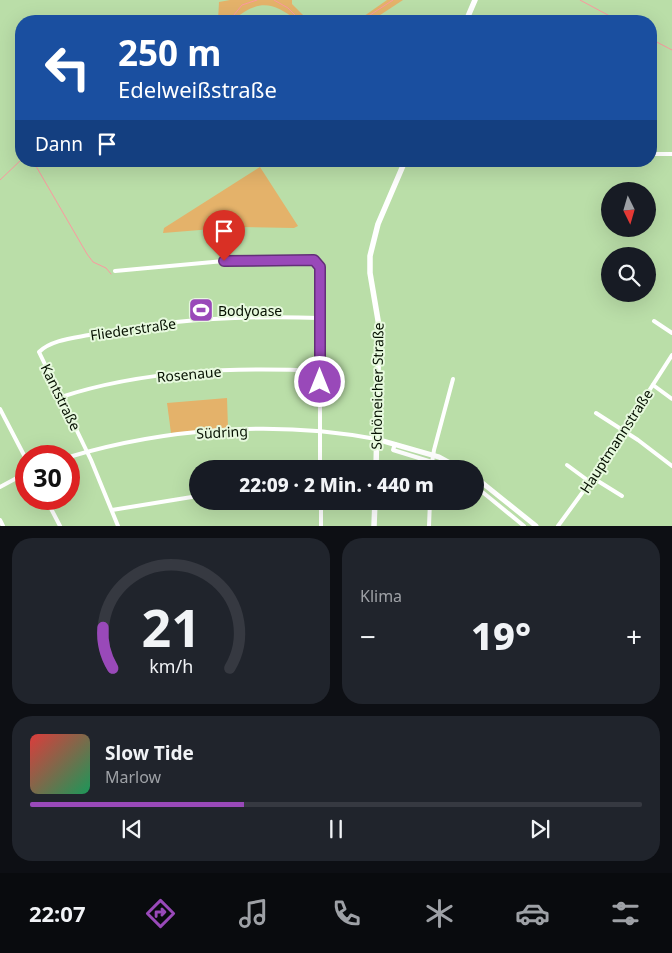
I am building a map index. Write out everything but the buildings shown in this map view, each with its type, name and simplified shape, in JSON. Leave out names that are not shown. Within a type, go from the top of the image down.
[{"type":"main road","points":[[469,15],[475,0]]},
{"type":"main road","name":"Schöneicher Straße","points":[[376,460],[379,326],[370,273],[370,256],[378,224],[402,167]]},
{"type":"main road","points":[[374,526],[375,510]]},
{"type":"street","points":[[657,154],[672,154]]},
{"type":"street","points":[[115,271],[218,261],[316,261],[320,267],[320,460]]},
{"type":"street","name":"Fliederstraße","points":[[39,352],[47,346],[64,341],[140,327],[208,319],[320,318]]},
{"type":"street","points":[[654,321],[672,333]]},
{"type":"street","name":"Kantstraße","points":[[39,352],[88,452],[118,526]]},
{"type":"street","name":"Hauptmannstraße","points":[[558,526],[591,480],[672,355]]},
{"type":"street","name":"Rosenaue","points":[[61,397],[116,383],[180,374],[239,370],[320,371]]},
{"type":"street","points":[[432,459],[453,379]]},
{"type":"street","points":[[653,385],[672,399]]},
{"type":"street","points":[[0,409],[19,445]]},
{"type":"street","points":[[596,413],[623,430],[672,466]]},
{"type":"street","name":"Südring","points":[[80,454],[122,443],[208,432],[271,429],[321,432],[376,439]]},
{"type":"street","points":[[376,439],[395,444],[435,460]]},
{"type":"street","points":[[567,465],[622,496]]},
{"type":"street","points":[[0,487],[15,479]]},
{"type":"street","points":[[484,485],[527,524]]},
{"type":"street","points":[[484,493],[527,524],[536,526]]},
{"type":"street","points":[[112,510],[189,497]]},
{"type":"street","points":[[52,510],[60,526]]},
{"type":"street","points":[[321,510],[321,526]]},
{"type":"street","points":[[429,526],[430,510]]},
{"type":"street","points":[[0,520],[3,526]]},
{"type":"shaded area","points":[[230,0],[292,0],[292,4],[303,15],[289,15],[280,9],[264,5],[249,9],[240,15],[218,15],[219,2]]},
{"type":"shaded area","points":[[387,0],[403,0],[380,15],[366,15]]},
{"type":"shaded area","points":[[260,167],[298,226],[294,228],[237,227],[163,233],[164,228]]},
{"type":"shaded area","points":[[227,398],[228,428],[171,433],[167,403]]},
{"type":"waterway","points":[[234,15],[242,5],[257,0]]},
{"type":"waterway","points":[[274,0],[288,8],[295,15]]},
{"type":"waterway","points":[[370,15],[393,0]]},
{"type":"waterway","points":[[580,0],[608,15]]},
{"type":"waterway","points":[[657,42],[672,50]]},
{"type":"waterway","points":[[0,180],[15,166]]},
{"type":"waterway","points":[[36,167],[87,254],[93,262],[106,268],[111,274]]},
{"type":"place","name":"Bodyoase","points":[[201,310]]},
{"type":"route","points":[[224,261],[314,260],[317,262],[320,267],[320,382]]}]
